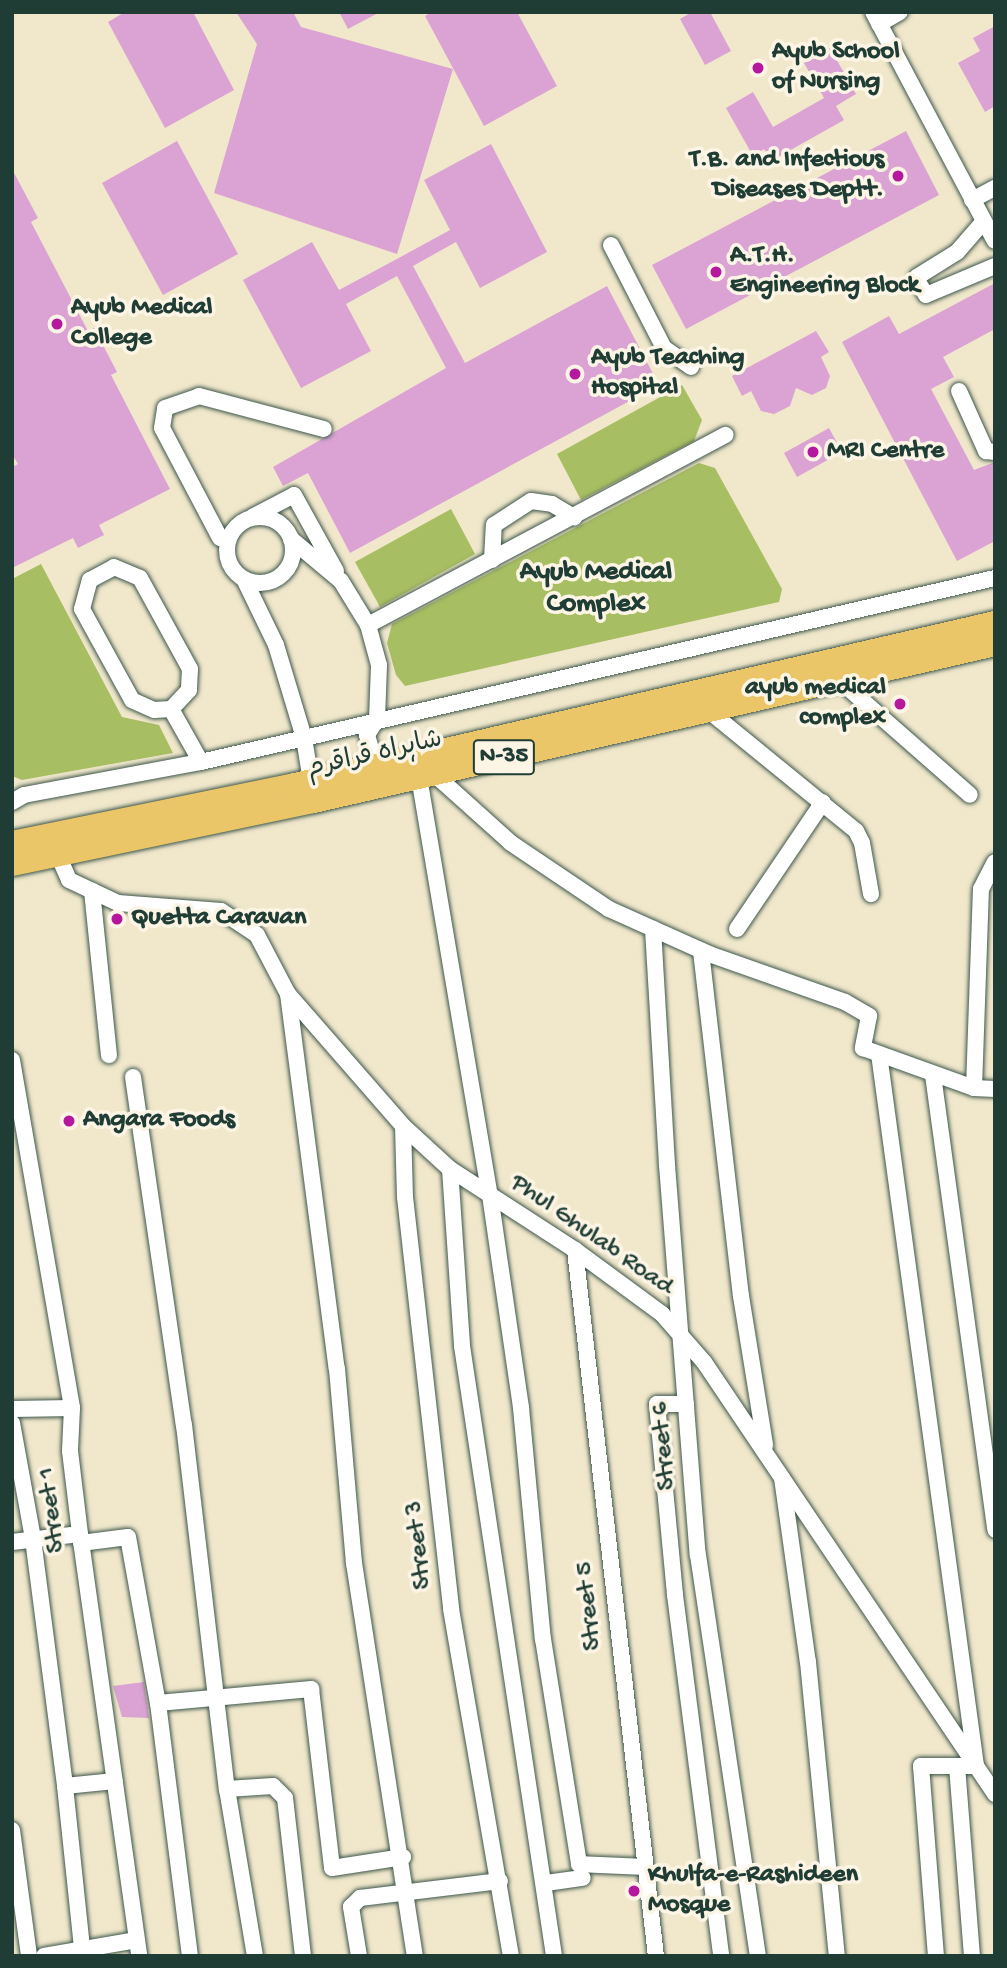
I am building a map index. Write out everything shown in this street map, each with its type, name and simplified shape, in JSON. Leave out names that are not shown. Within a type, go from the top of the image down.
[{"type":"highway","name":"شاہراہ قراقرم","points":[[12,843],[376,767],[995,623]]},
{"type":"highway","name":"شاہراہ قراقرم","points":[[12,864],[426,775],[995,643]]},
{"type":"street","points":[[900,12],[876,18],[995,241]]},
{"type":"street","points":[[972,200],[995,188]]},
{"type":"street","points":[[984,221],[957,253],[917,277],[918,282],[926,295],[995,266]]},
{"type":"street","points":[[611,244],[664,348],[691,367]]},
{"type":"street","points":[[959,391],[986,451],[995,452]]},
{"type":"street","points":[[220,538],[162,428],[164,408],[199,396],[324,429]]},
{"type":"street","points":[[368,625],[726,435]]},
{"type":"street","points":[[311,781],[304,738],[276,645],[244,579],[233,569],[228,545],[232,533],[250,519],[294,495],[368,625],[379,665],[377,719],[367,735],[376,767]]},
{"type":"street","points":[[492,560],[495,525],[531,501],[552,504],[574,517]]},
{"type":"street","points":[[250,519],[274,520],[291,539],[341,581]]},
{"type":"street","points":[[244,579],[270,582],[282,575],[290,564],[291,539]]},
{"type":"street","points":[[128,569],[140,578],[190,669],[189,690],[171,709],[154,710],[132,700],[82,609],[90,580],[100,571],[128,569]]},
{"type":"street","points":[[16,796],[201,762],[411,711],[995,578]]},
{"type":"street","points":[[839,680],[970,795]]},
{"type":"street","points":[[378,689],[398,709],[411,711]]},
{"type":"street","points":[[171,709],[201,762]]},
{"type":"street","points":[[709,711],[845,820],[862,843],[871,894]]},
{"type":"street","points":[[426,775],[511,842],[609,909],[701,951],[845,1002],[869,1016],[863,1048],[974,1088],[995,1089]]},
{"type":"street","points":[[426,775],[521,1408],[543,1639],[579,1864],[644,1867]]},
{"type":"street","points":[[737,929],[823,802]]},
{"type":"street","name":"Phul Ghulab Road","points":[[58,855],[69,880],[117,903],[220,911],[257,935],[288,994],[403,1126],[450,1169],[575,1250],[662,1314],[680,1334],[766,1451],[995,1794]]},
{"type":"street","points":[[974,1088],[981,889],[995,862]]},
{"type":"street","points":[[92,891],[109,1055]]},
{"type":"street","name":"Street 6","points":[[653,929],[680,1334],[698,1555],[758,1956]]},
{"type":"street","points":[[701,951],[741,1296],[766,1451]]},
{"type":"street","points":[[288,994],[337,1369],[354,1563],[409,1891],[415,1956]]},
{"type":"street","points":[[879,1054],[976,1766],[921,1766],[936,1956]]},
{"type":"street","name":"Street 1","points":[[12,1060],[72,1408],[70,1451],[80,1538],[138,1948]]},
{"type":"street","points":[[933,1075],[995,1530]]},
{"type":"street","points":[[134,1077],[184,1425],[227,1789],[255,1956]]},
{"type":"street","name":"Street 3","points":[[403,1126],[405,1197],[452,1609],[511,1956]]},
{"type":"street","points":[[450,1169],[462,1346],[507,1662],[546,1883],[554,1956]]},
{"type":"street","name":"Street 5","points":[[575,1250],[656,1956]]},
{"type":"street","points":[[686,1405],[657,1404],[675,1595],[721,1956]]},
{"type":"street","points":[[12,1409],[72,1408]]},
{"type":"street","points":[[12,1423],[33,1539],[65,1786],[83,1953]]},
{"type":"street","points":[[781,1473],[810,1675],[837,1956]]},
{"type":"street","points":[[12,1542],[128,1537],[158,1703],[190,1956]]},
{"type":"street","points":[[158,1703],[311,1689],[332,1868],[403,1857]]},
{"type":"street","points":[[957,1766],[972,1956]]},
{"type":"street","points":[[65,1786],[115,1780]]},
{"type":"street","points":[[227,1789],[274,1786],[285,1798],[303,1956]]},
{"type":"street","points":[[12,1830],[29,1956]]},
{"type":"street","points":[[546,1883],[583,1878]]},
{"type":"street","points":[[359,1956],[353,1902],[409,1891],[500,1881]]},
{"type":"street","points":[[44,1956],[138,1948]]},
{"type":"green space","points":[[682,385],[702,420],[694,441],[581,500],[557,454]]},
{"type":"green space","points":[[699,463],[715,468],[782,589],[779,602],[405,686],[396,675],[387,643],[392,624]]},
{"type":"green space","points":[[451,509],[475,554],[380,607],[355,562]]},
{"type":"green space","points":[[41,564],[122,717],[159,725],[173,753],[22,780],[12,776],[12,579]]},
{"type":"building","points":[[125,12],[193,12],[234,90],[165,128],[108,22]]},
{"type":"building","points":[[236,12],[293,12],[301,27],[453,69],[397,254],[214,193],[257,44]]},
{"type":"building","points":[[339,12],[380,12],[348,29]]},
{"type":"building","points":[[432,12],[517,12],[557,86],[484,126],[425,16]]},
{"type":"building","points":[[692,12],[710,12],[731,51],[705,65],[680,19]]},
{"type":"building","points":[[995,26],[995,106],[985,112],[958,63],[980,51],[973,38]]},
{"type":"building","points":[[830,48],[856,94],[836,106],[844,120],[771,161],[764,149],[753,156],[726,108],[753,92],[773,127],[824,98],[804,63]]},
{"type":"building","points":[[906,131],[939,195],[686,329],[652,265]]},
{"type":"building","points":[[177,141],[238,254],[163,295],[102,183]]},
{"type":"building","points":[[491,144],[547,252],[480,288],[456,242],[413,266],[465,363],[607,286],[659,385],[350,553],[308,473],[283,486],[273,467],[446,368],[397,276],[346,304],[371,351],[301,388],[243,280],[312,242],[339,290],[450,230],[424,180]]},
{"type":"building","name":"Ayub Medical College","points":[[12,169],[38,218],[31,222],[88,331],[94,328],[117,372],[111,375],[170,489],[99,525],[104,535],[78,548],[73,538],[12,568],[12,467],[18,464],[12,454]]},
{"type":"building","points":[[995,283],[995,329],[943,357],[954,377],[931,389],[974,470],[995,462],[995,541],[957,561],[842,342],[889,316],[899,334]]},
{"type":"building","points":[[816,331],[829,352],[821,357],[830,376],[826,388],[812,395],[796,388],[790,406],[774,414],[761,411],[751,391],[742,396],[732,376]]},
{"type":"building","name":"MRI Centre","points":[[829,428],[842,452],[797,477],[784,453]]},
{"type":"building","points":[[144,1682],[149,1718],[122,1717],[113,1686]]},
{"type":"place","name":"Ayub School of Nursing","points":[[758,68]]},
{"type":"place","name":"T.B. and Infectious Diseases Deptt.","points":[[898,176]]},
{"type":"place","name":"A.T.H. Engineering Block","points":[[716,272]]},
{"type":"place","name":"Ayub Medical College","points":[[57,324]]},
{"type":"place","name":"Ayub Teaching Hospital","points":[[575,374]]},
{"type":"place","name":"MRI Centre","points":[[813,452]]},
{"type":"place","name":"ayub medical complex","points":[[900,704]]},
{"type":"place","name":"Quetta Caravan","points":[[117,919]]},
{"type":"place","name":"Angara Foods","points":[[69,1121]]},
{"type":"place","name":"Khulfa-e-Rashideen Mosque","points":[[634,1891]]},
{"type":"district","name":"Ayub Medical Complex","points":[[596,589]]}]
